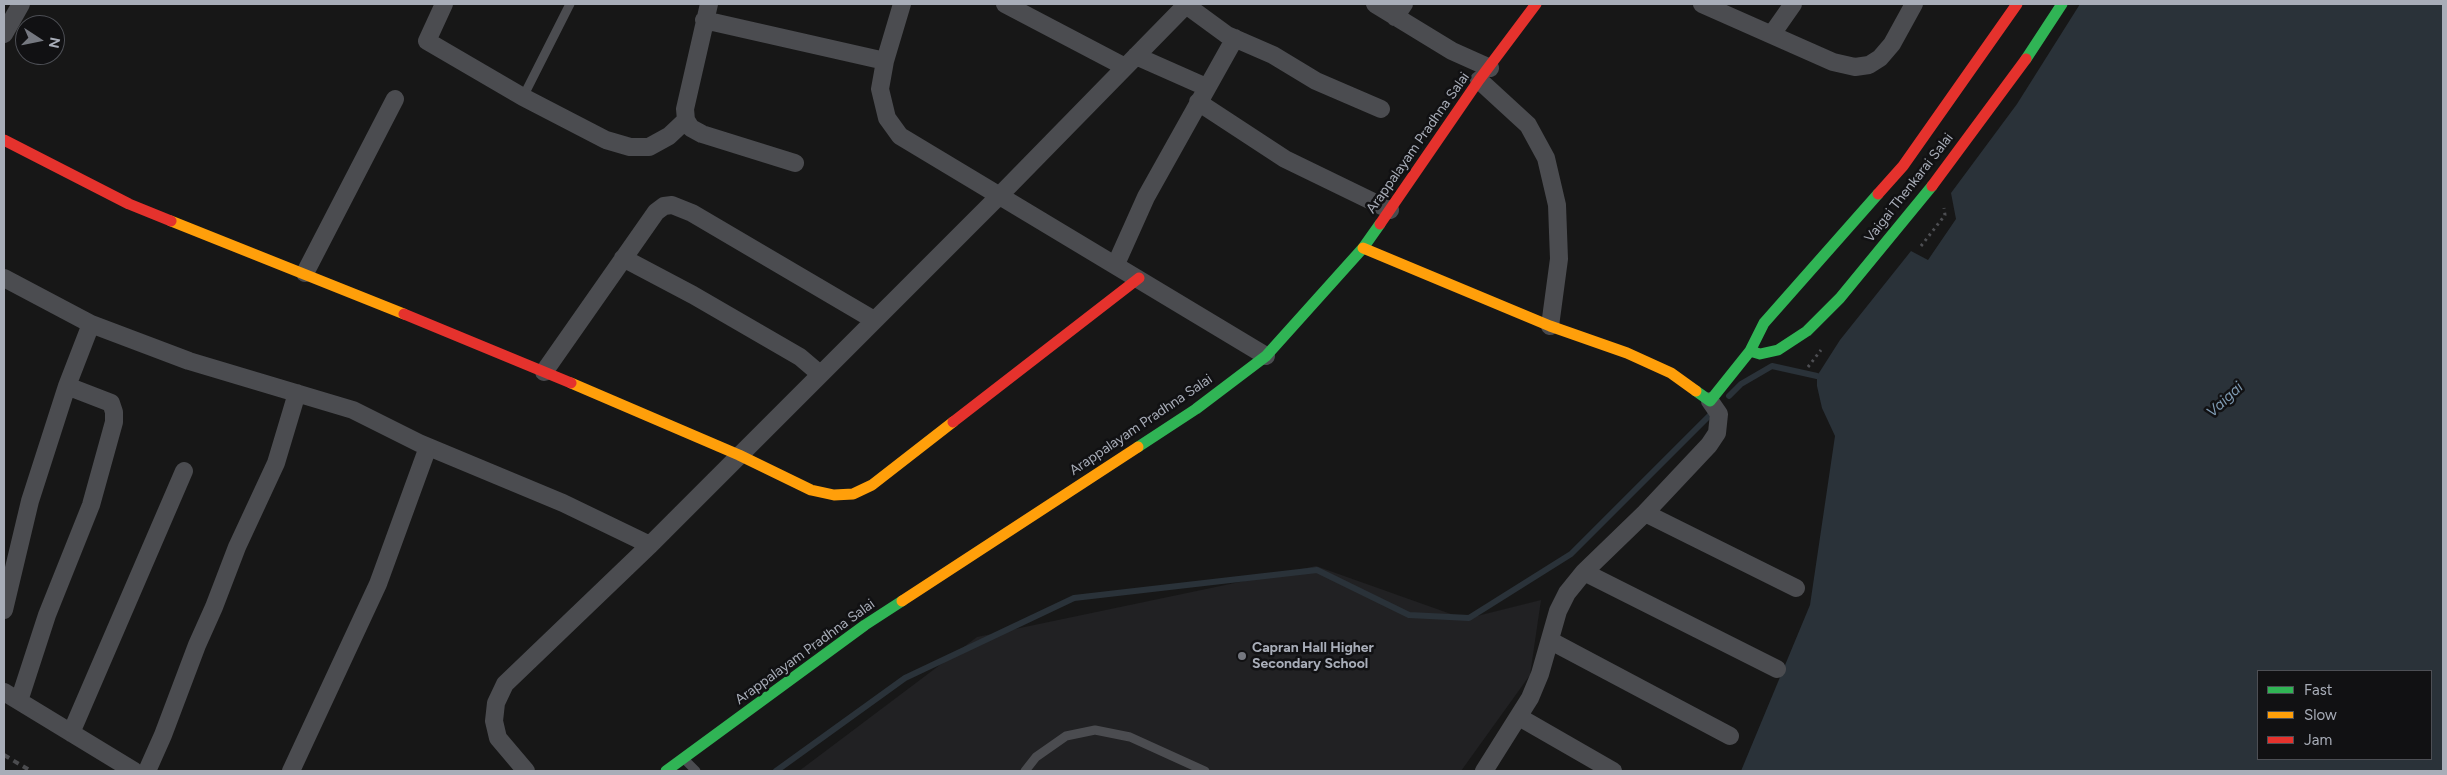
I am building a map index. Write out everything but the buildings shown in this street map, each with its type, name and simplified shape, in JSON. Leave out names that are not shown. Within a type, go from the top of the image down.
[{"type":"street","points":[[4,34],[21,4]]},
{"type":"street","points":[[444,4],[427,41],[523,97],[606,140],[630,147],[650,147],[669,136],[686,120]]},
{"type":"street","points":[[902,4],[885,61],[880,89],[887,118],[900,136],[1001,194],[1266,356]]},
{"type":"street","points":[[1005,4],[1202,95],[1285,159],[1390,210]]},
{"type":"street","points":[[526,771],[498,738],[494,721],[496,704],[505,684],[650,545],[1001,194],[1186,4],[1235,38],[1273,55],[1316,81],[1381,109]]},
{"type":"street","points":[[1376,4],[1399,10],[1484,74],[1528,125],[1546,158],[1557,205],[1559,259],[1550,326]]},
{"type":"street","name":"Arappalayam Pradhna Salai","points":[[666,771],[865,625],[1196,409],[1266,356],[1363,248],[1484,74],[1536,4]]},
{"type":"street","points":[[1702,4],[1833,62],[1855,66],[1869,65],[1880,58],[1892,44],[1914,4]]},
{"type":"street","points":[[1772,34],[1793,4]]},
{"type":"street","name":"Vaigai Thenkarai Salai","points":[[1714,406],[1750,351],[1764,323],[1903,166],[2017,4]]},
{"type":"street","name":"Vaigai Thenkarai Salai","points":[[1750,351],[1760,354],[1778,350],[1807,331],[1840,298],[1914,210],[2033,50],[2062,4]]},
{"type":"street","points":[[795,163],[702,134],[691,128],[686,120],[685,109],[706,12],[885,61]]},
{"type":"street","points":[[1116,264],[1146,198],[1177,146],[1202,95],[1235,38]]},
{"type":"street","points":[[305,273],[395,100]]},
{"type":"street","points":[[4,140],[129,204],[305,273],[739,455],[812,490],[834,496],[853,494],[872,485],[1139,278]]},
{"type":"street","points":[[544,372],[656,212],[664,206],[672,205],[692,213],[874,320]]},
{"type":"street","points":[[1363,248],[1550,326],[1627,353],[1671,373],[1714,406],[1717,433],[1708,445],[1645,514],[1584,572],[1567,593],[1558,612],[1540,674],[1518,717],[1484,771]]},
{"type":"street","points":[[623,258],[693,295],[800,357],[820,374]]},
{"type":"street","points":[[4,278],[91,324],[189,361],[353,410],[428,446],[563,503],[650,545]]},
{"type":"street","points":[[4,610],[30,501],[66,386],[91,324]]},
{"type":"street","points":[[66,386],[111,404],[114,412],[114,422],[91,505],[47,615],[11,696],[134,771]]},
{"type":"street","points":[[146,771],[163,736],[196,645],[214,607],[237,547],[276,463],[297,393]]},
{"type":"street","points":[[291,771],[378,584],[428,446]]},
{"type":"street","points":[[71,733],[184,471]]},
{"type":"street","points":[[1645,514],[1796,588]]},
{"type":"street","points":[[1584,572],[1777,669]]},
{"type":"street","points":[[1551,641],[1730,736]]},
{"type":"street","points":[[1518,717],[1613,771]]},
{"type":"lane","points":[[523,97],[570,4]]},
{"type":"lane","points":[[1025,771],[1036,757],[1066,736],[1095,730],[1130,737],[1205,771]]},
{"type":"lane","points":[[684,759],[696,771]]},
{"type":"path","points":[[1921,246],[1945,215],[1944,205]]},
{"type":"shaded area","name":"Capran Hall Higher Secondary School","points":[[1316,566],[1465,619],[1541,600],[1530,675],[1461,771],[799,771],[977,637]]},
{"type":"water","name":"Vaigai","points":[[2080,4],[2443,4],[2443,771],[1741,771],[1810,605],[1835,436],[1822,408],[1817,386],[1817,376],[1840,340],[1911,251],[1928,260],[1956,219],[1951,193],[2017,104]]},
{"type":"waterway","points":[[1729,396],[1741,384],[1772,366],[1817,376]]},
{"type":"waterway","points":[[776,771],[905,678],[1074,598],[1317,570],[1409,615],[1469,618],[1571,554],[1715,410]]},
{"type":"railway","points":[[4,755],[31,771]]},
{"type":"traffic: fast","points":[[2026,59],[2062,4]]},
{"type":"traffic: fast","points":[[1750,351],[1760,354],[1778,350],[1807,331],[1840,298],[1932,186]]},
{"type":"traffic: fast","points":[[1696,391],[1710,401],[1750,351],[1764,323],[1878,194]]},
{"type":"traffic: fast","points":[[1138,447],[1196,409],[1266,356],[1363,248],[1380,224]]},
{"type":"traffic: fast","points":[[666,771],[865,625],[902,601]]},
{"type":"traffic: slow","points":[[171,221],[404,314]]},
{"type":"traffic: slow","points":[[1363,248],[1550,326],[1627,353],[1671,373],[1696,391]]},
{"type":"traffic: slow","points":[[571,383],[739,455],[811,490],[834,495],[853,494],[872,485],[953,422]]},
{"type":"traffic: slow","points":[[902,601],[1138,447]]},
{"type":"traffic: jam","points":[[1380,224],[1479,80],[1536,4]]},
{"type":"traffic: jam","points":[[1878,194],[1903,166],[2017,4]]},
{"type":"traffic: jam","points":[[1932,186],[2026,59]]},
{"type":"traffic: jam","points":[[4,140],[129,204],[171,221]]},
{"type":"traffic: jam","points":[[953,422],[1139,278]]},
{"type":"traffic: jam","points":[[404,314],[571,383]]},
{"type":"place","name":"Capran Hall Higher Secondary School","points":[[1242,656]]}]
